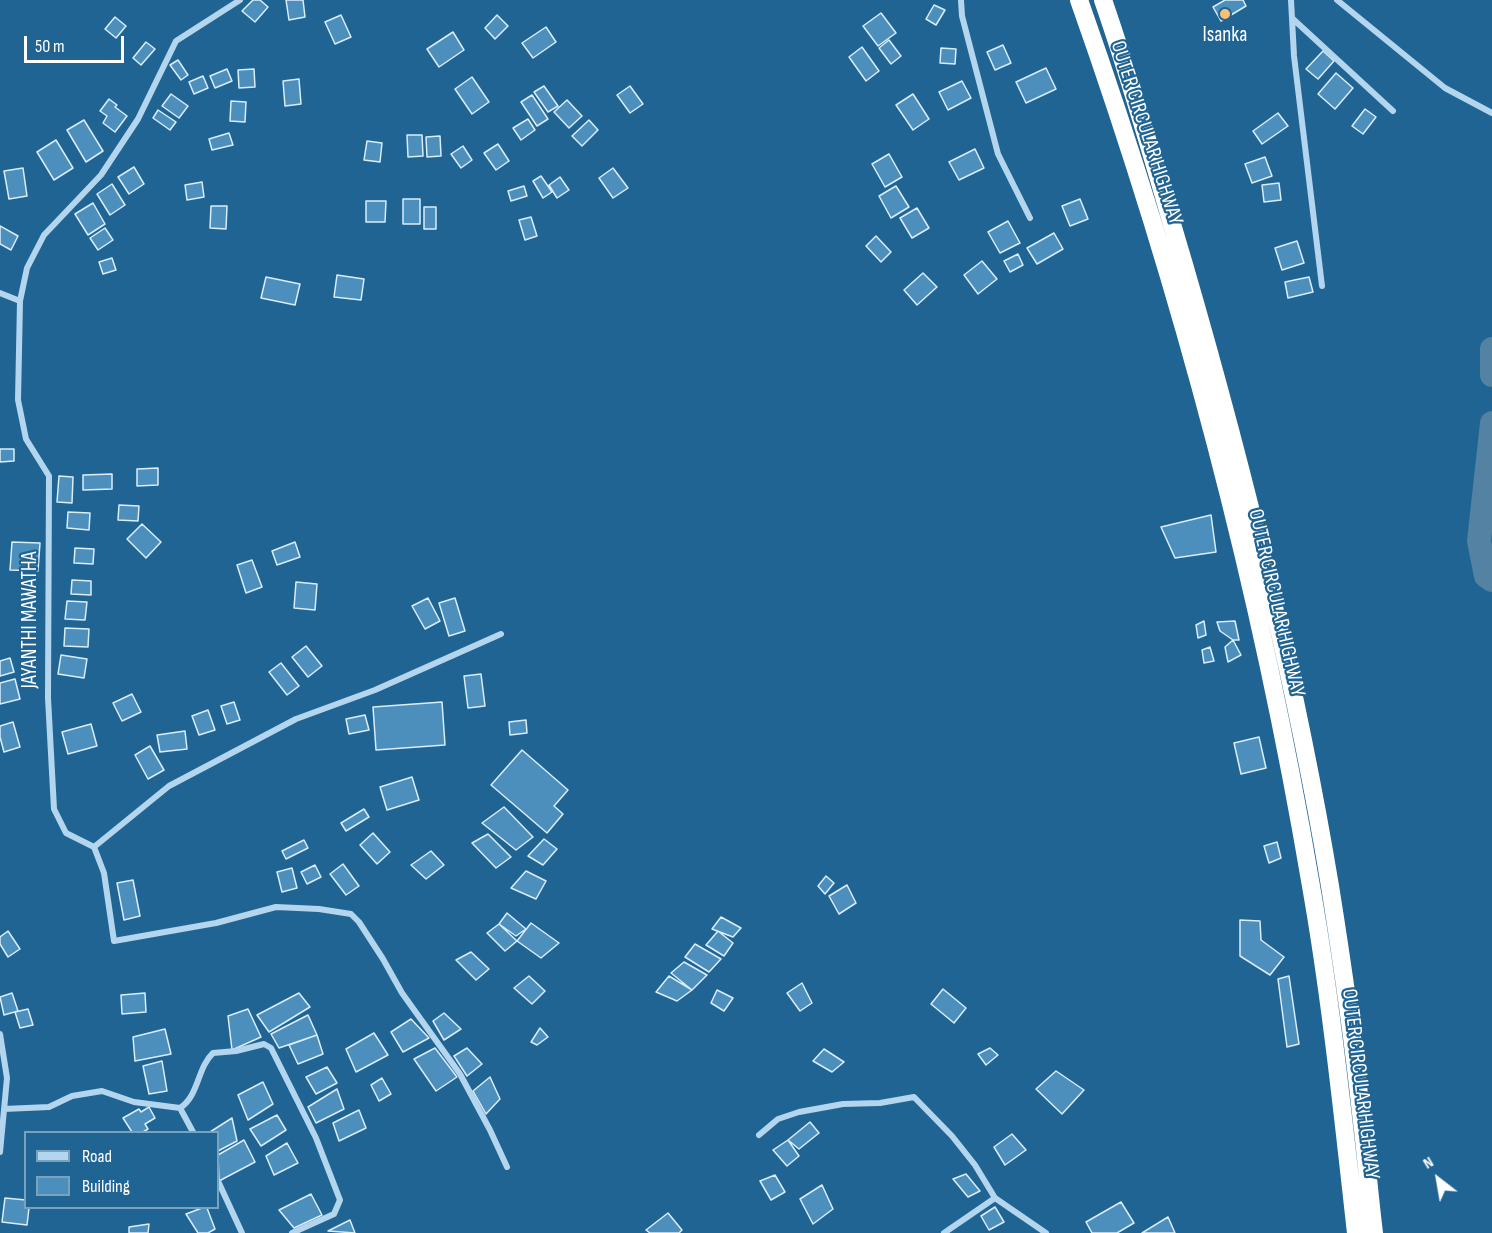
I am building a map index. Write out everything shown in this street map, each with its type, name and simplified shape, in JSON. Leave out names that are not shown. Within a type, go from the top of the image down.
[{"type":"highway","name":"OUTER CIRCULAR HIGHWAY","points":[[1079,0],[1200,349]]},
{"type":"highway","name":"OUTER CIRCULAR HIGHWAY","points":[[1103,0],[1144,128],[1200,349],[1224,476],[1258,614],[1312,888],[1342,1114],[1364,1228]]},
{"type":"street","name":"JAYANTHI MAWATHA","points":[[94,847],[66,833],[54,809],[48,698],[49,476],[27,439],[18,400],[20,301],[27,268],[44,235],[101,175],[138,119],[176,41],[240,0]]},
{"type":"street","points":[[961,0],[965,27],[998,154],[1030,218]]},
{"type":"street","points":[[1291,0],[1296,67],[1322,286]]},
{"type":"street","points":[[1337,0],[1445,88],[1492,113]]},
{"type":"street","points":[[1292,19],[1393,111]]},
{"type":"street","points":[[0,293],[20,301]]},
{"type":"street","points":[[501,634],[375,690],[296,719],[169,786],[94,847],[104,873],[114,941],[216,923],[276,907],[319,909],[351,914],[359,922],[383,959],[402,993],[460,1074],[507,1167]]},
{"type":"street","points":[[0,1034],[7,1078],[0,1152]]},
{"type":"street","points":[[180,1108],[191,1097],[203,1066],[213,1053],[236,1051],[261,1043],[271,1048],[316,1138],[340,1200],[334,1214],[292,1233]]},
{"type":"street","points":[[4,1109],[49,1107],[72,1096],[102,1092],[134,1102],[180,1108]]},
{"type":"street","points":[[759,1135],[778,1119],[799,1112],[843,1104],[880,1103],[914,1097],[958,1143],[975,1165],[995,1198],[1046,1233]]},
{"type":"street","points":[[180,1108],[192,1131]]},
{"type":"street","points":[[219,1183],[242,1233]]},
{"type":"street","points":[[944,1233],[995,1198]]},
{"type":"building","points":[[253,0],[260,0],[268,7],[255,22],[242,11]]},
{"type":"building","points":[[286,0],[303,0],[305,17],[289,20]]},
{"type":"building","name":"Isanka","points":[[1225,0],[1243,0],[1246,6],[1221,21],[1213,7]]},
{"type":"building","points":[[934,5],[945,10],[936,25],[926,19]]},
{"type":"building","points":[[881,13],[896,33],[878,46],[863,26]]},
{"type":"building","points":[[341,15],[351,37],[335,44],[325,22]]},
{"type":"building","points":[[497,15],[508,26],[495,39],[485,28]]},
{"type":"building","points":[[115,17],[126,26],[116,38],[105,29]]},
{"type":"building","points":[[546,27],[556,42],[533,58],[522,43]]},
{"type":"building","points":[[453,32],[464,50],[439,67],[427,49]]},
{"type":"building","points":[[889,40],[901,56],[891,64],[879,48]]},
{"type":"building","points":[[146,42],[155,49],[141,65],[133,58]]},
{"type":"building","points":[[1003,45],[1011,63],[995,70],[987,52]]},
{"type":"building","points":[[862,47],[879,71],[866,81],[849,57]]},
{"type":"building","points":[[941,48],[956,49],[955,64],[940,63]]},
{"type":"building","points":[[1323,51],[1334,61],[1318,79],[1306,69]]},
{"type":"building","points":[[178,60],[188,75],[181,80],[170,65]]},
{"type":"building","points":[[1046,68],[1056,89],[1026,103],[1016,82]]},
{"type":"building","points":[[227,69],[232,81],[215,88],[210,76]]},
{"type":"building","points":[[254,69],[255,87],[239,88],[238,70]]},
{"type":"building","points":[[1336,73],[1353,88],[1335,109],[1318,94]]},
{"type":"building","points":[[203,76],[208,88],[194,94],[189,82]]},
{"type":"building","points":[[472,77],[489,102],[472,114],[455,89]]},
{"type":"building","points":[[299,79],[301,104],[285,106],[283,81]]},
{"type":"building","points":[[962,81],[971,98],[948,110],[939,92]]},
{"type":"building","points":[[544,86],[558,106],[548,112],[534,92]]},
{"type":"building","points":[[630,86],[643,104],[630,113],[617,95]]},
{"type":"building","points":[[171,94],[188,106],[179,118],[162,106]]},
{"type":"building","points":[[913,94],[929,119],[913,130],[896,105]]},
{"type":"building","points":[[532,95],[548,119],[537,126],[521,102]]},
{"type":"building","points":[[109,99],[127,116],[115,132],[103,123],[107,116],[100,111]]},
{"type":"building","points":[[567,100],[582,116],[569,128],[554,112]]},
{"type":"building","points":[[231,101],[246,102],[245,122],[230,121]]},
{"type":"building","points":[[1365,109],[1376,117],[1363,134],[1352,126]]},
{"type":"building","points":[[158,110],[176,122],[170,130],[153,118]]},
{"type":"building","points":[[1278,113],[1288,126],[1262,144],[1253,131]]},
{"type":"building","points":[[528,119],[535,130],[521,140],[513,128]]},
{"type":"building","points":[[84,120],[103,151],[86,162],[67,130]]},
{"type":"building","points":[[589,120],[598,130],[582,146],[572,136]]},
{"type":"building","points":[[229,133],[233,145],[212,150],[209,139]]},
{"type":"building","points":[[407,135],[422,135],[423,156],[408,157]]},
{"type":"building","points":[[440,136],[441,156],[427,157],[426,137]]},
{"type":"building","points":[[56,140],[73,168],[54,180],[37,152]]},
{"type":"building","points":[[367,141],[382,143],[380,162],[364,160]]},
{"type":"building","points":[[498,144],[509,161],[496,170],[484,153]]},
{"type":"building","points":[[463,146],[472,160],[461,168],[451,154]]},
{"type":"building","points":[[975,149],[984,168],[959,180],[949,162]]},
{"type":"building","points":[[889,154],[902,177],[885,187],[872,164]]},
{"type":"building","points":[[1265,157],[1272,176],[1252,183],[1245,164]]},
{"type":"building","points":[[134,167],[144,184],[129,194],[118,177]]},
{"type":"building","points":[[23,168],[27,196],[9,199],[4,171]]},
{"type":"building","points":[[613,168],[628,188],[613,198],[599,178]]},
{"type":"building","points":[[541,176],[552,192],[543,198],[533,181]]},
{"type":"building","points":[[560,177],[569,190],[557,198],[549,185]]},
{"type":"building","points":[[202,182],[204,197],[187,200],[185,185]]},
{"type":"building","points":[[1279,183],[1281,200],[1264,202],[1262,185]]},
{"type":"building","points":[[112,184],[125,205],[110,215],[97,194]]},
{"type":"building","points":[[524,186],[527,196],[511,201],[508,191]]},
{"type":"building","points":[[896,186],[909,207],[891,218],[879,196]]},
{"type":"building","points":[[403,199],[420,199],[420,224],[403,224]]},
{"type":"building","points":[[1080,199],[1088,219],[1070,226],[1062,206]]},
{"type":"building","points":[[366,201],[386,201],[385,222],[366,222]]},
{"type":"building","points":[[93,203],[105,224],[88,235],[75,214]]},
{"type":"building","points":[[211,206],[227,206],[226,229],[210,228]]},
{"type":"building","points":[[424,207],[436,207],[436,229],[424,229]]},
{"type":"building","points":[[917,208],[929,228],[912,238],[900,218]]},
{"type":"building","points":[[531,217],[537,236],[525,240],[519,220]]},
{"type":"building","points":[[1008,221],[1020,243],[1000,253],[988,232]]},
{"type":"building","points":[[0,226],[18,236],[11,250],[0,244]]},
{"type":"building","points":[[105,228],[113,240],[98,250],[90,238]]},
{"type":"building","points":[[1054,233],[1063,249],[1037,264],[1027,248]]},
{"type":"building","points":[[876,236],[891,252],[881,262],[866,246]]},
{"type":"building","points":[[1297,241],[1304,263],[1282,270],[1275,248]]},
{"type":"building","points":[[1018,254],[1023,265],[1010,272],[1004,261]]},
{"type":"building","points":[[112,258],[116,270],[103,274],[99,262]]},
{"type":"building","points":[[982,261],[997,279],[978,294],[964,275]]},
{"type":"building","points":[[923,273],[937,287],[917,305],[904,290]]},
{"type":"building","points":[[337,275],[364,279],[361,300],[334,297]]},
{"type":"building","points":[[266,277],[300,284],[295,305],[261,298]]},
{"type":"building","points":[[1309,277],[1313,292],[1288,298],[1285,282]]},
{"type":"building","points":[[0,449],[14,449],[14,461],[0,462]]},
{"type":"building","points":[[158,468],[158,485],[137,486],[137,469]]},
{"type":"building","points":[[112,474],[112,489],[83,490],[83,475]]},
{"type":"building","points":[[59,476],[73,477],[72,503],[57,502]]},
{"type":"building","points":[[119,505],[139,506],[138,521],[118,520]]},
{"type":"building","points":[[68,512],[90,513],[89,530],[67,528]]},
{"type":"building","points":[[1211,515],[1216,552],[1175,558],[1161,527]]},
{"type":"building","points":[[142,524],[161,542],[146,558],[127,539]]},
{"type":"building","points":[[12,542],[40,543],[38,571],[10,570]]},
{"type":"building","points":[[295,542],[300,557],[277,565],[272,551]]},
{"type":"building","points":[[75,548],[94,549],[93,564],[74,563]]},
{"type":"building","points":[[252,560],[262,587],[246,593],[237,565]]},
{"type":"building","points":[[72,580],[91,581],[91,595],[71,594]]},
{"type":"building","points":[[296,582],[317,584],[315,610],[294,608]]},
{"type":"building","points":[[428,598],[440,621],[425,629],[412,606]]},
{"type":"building","points":[[455,598],[465,631],[449,636],[439,603]]},
{"type":"building","points":[[67,601],[87,602],[85,620],[65,619]]},
{"type":"building","points":[[1204,621],[1206,635],[1198,638],[1196,625]]},
{"type":"building","points":[[1235,621],[1239,640],[1233,640],[1220,631],[1217,622]]},
{"type":"building","points":[[65,628],[89,629],[88,647],[64,646]]},
{"type":"building","points":[[1233,640],[1241,655],[1228,662],[1225,647]]},
{"type":"building","points":[[306,646],[322,666],[308,677],[292,657]]},
{"type":"building","points":[[1210,647],[1214,661],[1204,663],[1202,650]]},
{"type":"building","points":[[61,655],[87,659],[84,678],[58,674]]},
{"type":"building","points":[[10,658],[14,672],[0,676],[0,661]]},
{"type":"building","points":[[281,663],[299,686],[287,695],[269,672]]},
{"type":"building","points":[[481,674],[485,706],[468,708],[464,676]]},
{"type":"building","points":[[15,679],[20,699],[0,704],[0,683]]},
{"type":"building","points":[[132,694],[141,712],[122,721],[113,703]]},
{"type":"building","points":[[234,702],[240,720],[227,724],[221,706]]},
{"type":"building","points":[[442,702],[445,745],[376,750],[373,707]]},
{"type":"building","points":[[208,710],[215,730],[199,735],[192,716]]},
{"type":"building","points":[[365,715],[369,730],[349,734],[346,719]]},
{"type":"building","points":[[526,720],[527,733],[510,735],[509,722]]},
{"type":"building","points":[[13,722],[20,747],[4,752],[0,726]]},
{"type":"building","points":[[91,724],[97,746],[68,754],[62,732]]},
{"type":"building","points":[[185,731],[187,749],[160,752],[157,735]]},
{"type":"building","points":[[1259,737],[1266,768],[1241,774],[1234,743]]},
{"type":"building","points":[[150,746],[164,770],[148,779],[135,755]]},
{"type":"building","points":[[522,750],[568,790],[554,806],[563,814],[547,833],[491,785]]},
{"type":"building","points":[[412,777],[419,800],[387,810],[380,787]]},
{"type":"building","points":[[504,807],[533,837],[516,850],[482,823]]},
{"type":"building","points":[[364,809],[369,817],[346,831],[341,823]]},
{"type":"building","points":[[373,833],[390,852],[377,864],[360,845]]},
{"type":"building","points":[[488,834],[511,857],[496,868],[472,843]]},
{"type":"building","points":[[544,839],[557,849],[543,865],[528,856]]},
{"type":"building","points":[[304,840],[308,848],[286,859],[282,851]]},
{"type":"building","points":[[1277,842],[1281,858],[1269,863],[1264,846]]},
{"type":"building","points":[[431,851],[444,865],[426,879],[411,865]]},
{"type":"building","points":[[343,864],[359,886],[346,895],[330,874]]},
{"type":"building","points":[[315,865],[321,877],[307,884],[301,872]]},
{"type":"building","points":[[292,868],[297,888],[282,892],[277,872]]},
{"type":"building","points":[[526,871],[546,881],[536,899],[511,888]]},
{"type":"building","points":[[826,876],[834,883],[825,894],[818,886]]},
{"type":"building","points":[[133,880],[140,916],[124,920],[117,883]]},
{"type":"building","points":[[847,885],[856,903],[839,914],[829,896]]},
{"type":"building","points":[[507,913],[526,929],[516,936],[499,924]]},
{"type":"building","points":[[721,917],[741,928],[733,937],[712,929]]},
{"type":"building","points":[[1240,920],[1260,921],[1261,940],[1284,957],[1270,975],[1240,956]]},
{"type":"building","points":[[531,923],[559,943],[541,958],[517,941]]},
{"type":"building","points":[[499,924],[517,941],[505,951],[487,933]]},
{"type":"building","points":[[8,931],[20,949],[8,957],[0,944],[0,937]]},
{"type":"building","points":[[718,931],[733,943],[724,956],[706,945]]},
{"type":"building","points":[[695,944],[721,959],[709,972],[685,957]]},
{"type":"building","points":[[471,952],[489,969],[476,980],[456,960]]},
{"type":"building","points":[[684,962],[707,975],[692,990],[671,973]]},
{"type":"building","points":[[529,976],[545,991],[532,1004],[514,988]]},
{"type":"building","points":[[669,976],[692,990],[677,1001],[656,992]]},
{"type":"building","points":[[1289,976],[1299,1044],[1287,1047],[1278,979]]},
{"type":"building","points":[[802,983],[812,1003],[800,1011],[787,993]]},
{"type":"building","points":[[943,989],[966,1008],[954,1023],[931,1004]]},
{"type":"building","points":[[717,990],[733,998],[724,1011],[711,1003]]},
{"type":"building","points":[[12,993],[18,1011],[4,1015],[0,997]]},
{"type":"building","points":[[145,993],[146,1012],[122,1014],[121,995]]},
{"type":"building","points":[[299,993],[310,1007],[269,1032],[257,1015]]},
{"type":"building","points":[[28,1009],[33,1025],[20,1028],[15,1012]]},
{"type":"building","points":[[248,1009],[261,1037],[232,1050],[228,1016]]},
{"type":"building","points":[[444,1013],[461,1029],[444,1040],[433,1021]]},
{"type":"building","points":[[308,1015],[317,1035],[279,1048],[271,1034]]},
{"type":"building","points":[[411,1019],[429,1038],[403,1052],[391,1032]]},
{"type":"building","points":[[540,1028],[548,1037],[537,1045],[531,1042]]},
{"type":"building","points":[[165,1029],[171,1054],[135,1061],[133,1037]]},
{"type":"building","points":[[374,1033],[388,1055],[356,1072],[346,1049]]},
{"type":"building","points":[[317,1035],[323,1054],[298,1064],[289,1045]]},
{"type":"building","points":[[435,1048],[457,1077],[436,1091],[414,1059]]},
{"type":"building","points":[[467,1048],[482,1064],[467,1076],[454,1056]]},
{"type":"building","points":[[990,1048],[998,1055],[986,1065],[978,1054]]},
{"type":"building","points":[[824,1049],[844,1062],[832,1072],[813,1061]]},
{"type":"building","points":[[162,1061],[167,1091],[149,1094],[143,1066]]},
{"type":"building","points":[[327,1067],[337,1083],[316,1094],[306,1077]]},
{"type":"building","points":[[1056,1071],[1084,1090],[1062,1114],[1036,1089]]},
{"type":"building","points":[[490,1077],[500,1099],[486,1114],[473,1091]]},
{"type":"building","points":[[382,1078],[391,1094],[379,1101],[371,1085]]},
{"type":"building","points":[[263,1082],[273,1104],[248,1120],[238,1095]]},
{"type":"building","points":[[337,1089],[344,1109],[316,1123],[308,1107]]},
{"type":"building","points":[[149,1107],[155,1118],[145,1124],[148,1129],[145,1131],[131,1131],[123,1118],[139,1109],[141,1112]]},
{"type":"building","points":[[359,1110],[366,1128],[339,1141],[333,1123]]},
{"type":"building","points":[[277,1115],[286,1130],[261,1146],[250,1129]]},
{"type":"building","points":[[232,1118],[237,1141],[219,1150],[219,1131],[212,1131]]},
{"type":"building","points":[[810,1122],[819,1133],[799,1149],[788,1140]]},
{"type":"building","points":[[1012,1134],[1026,1150],[1005,1165],[994,1147]]},
{"type":"building","points":[[244,1140],[255,1162],[219,1181],[219,1154]]},
{"type":"building","points":[[788,1140],[799,1156],[787,1166],[773,1150]]},
{"type":"building","points":[[287,1143],[298,1163],[274,1175],[266,1156]]},
{"type":"building","points":[[966,1174],[980,1191],[968,1197],[953,1179]]},
{"type":"building","points":[[775,1175],[785,1192],[771,1200],[760,1181]]},
{"type":"building","points":[[822,1185],[833,1209],[813,1224],[800,1199]]},
{"type":"building","points":[[311,1194],[322,1215],[294,1228],[279,1210]]},
{"type":"building","points":[[5,1198],[24,1200],[24,1209],[29,1209],[27,1225],[2,1222]]},
{"type":"building","points":[[1121,1202],[1134,1223],[1117,1233],[1092,1233],[1086,1222]]},
{"type":"building","points":[[995,1207],[1004,1222],[989,1230],[981,1216]]},
{"type":"building","points":[[199,1209],[207,1209],[215,1229],[208,1233],[198,1233],[186,1214]]},
{"type":"building","points":[[668,1213],[682,1230],[679,1233],[650,1233],[646,1230]]},
{"type":"building","points":[[1168,1217],[1175,1233],[1142,1233]]},
{"type":"building","points":[[350,1220],[355,1233],[328,1231]]},
{"type":"building","points":[[149,1224],[148,1233],[129,1233],[129,1227]]},
{"type":"waterway","points":[[1492,349],[1492,375]]},
{"type":"waterway","points":[[1492,423],[1479,541],[1486,576],[1492,580]]},
{"type":"place","name":"Isanka","points":[[1225,14]]}]
